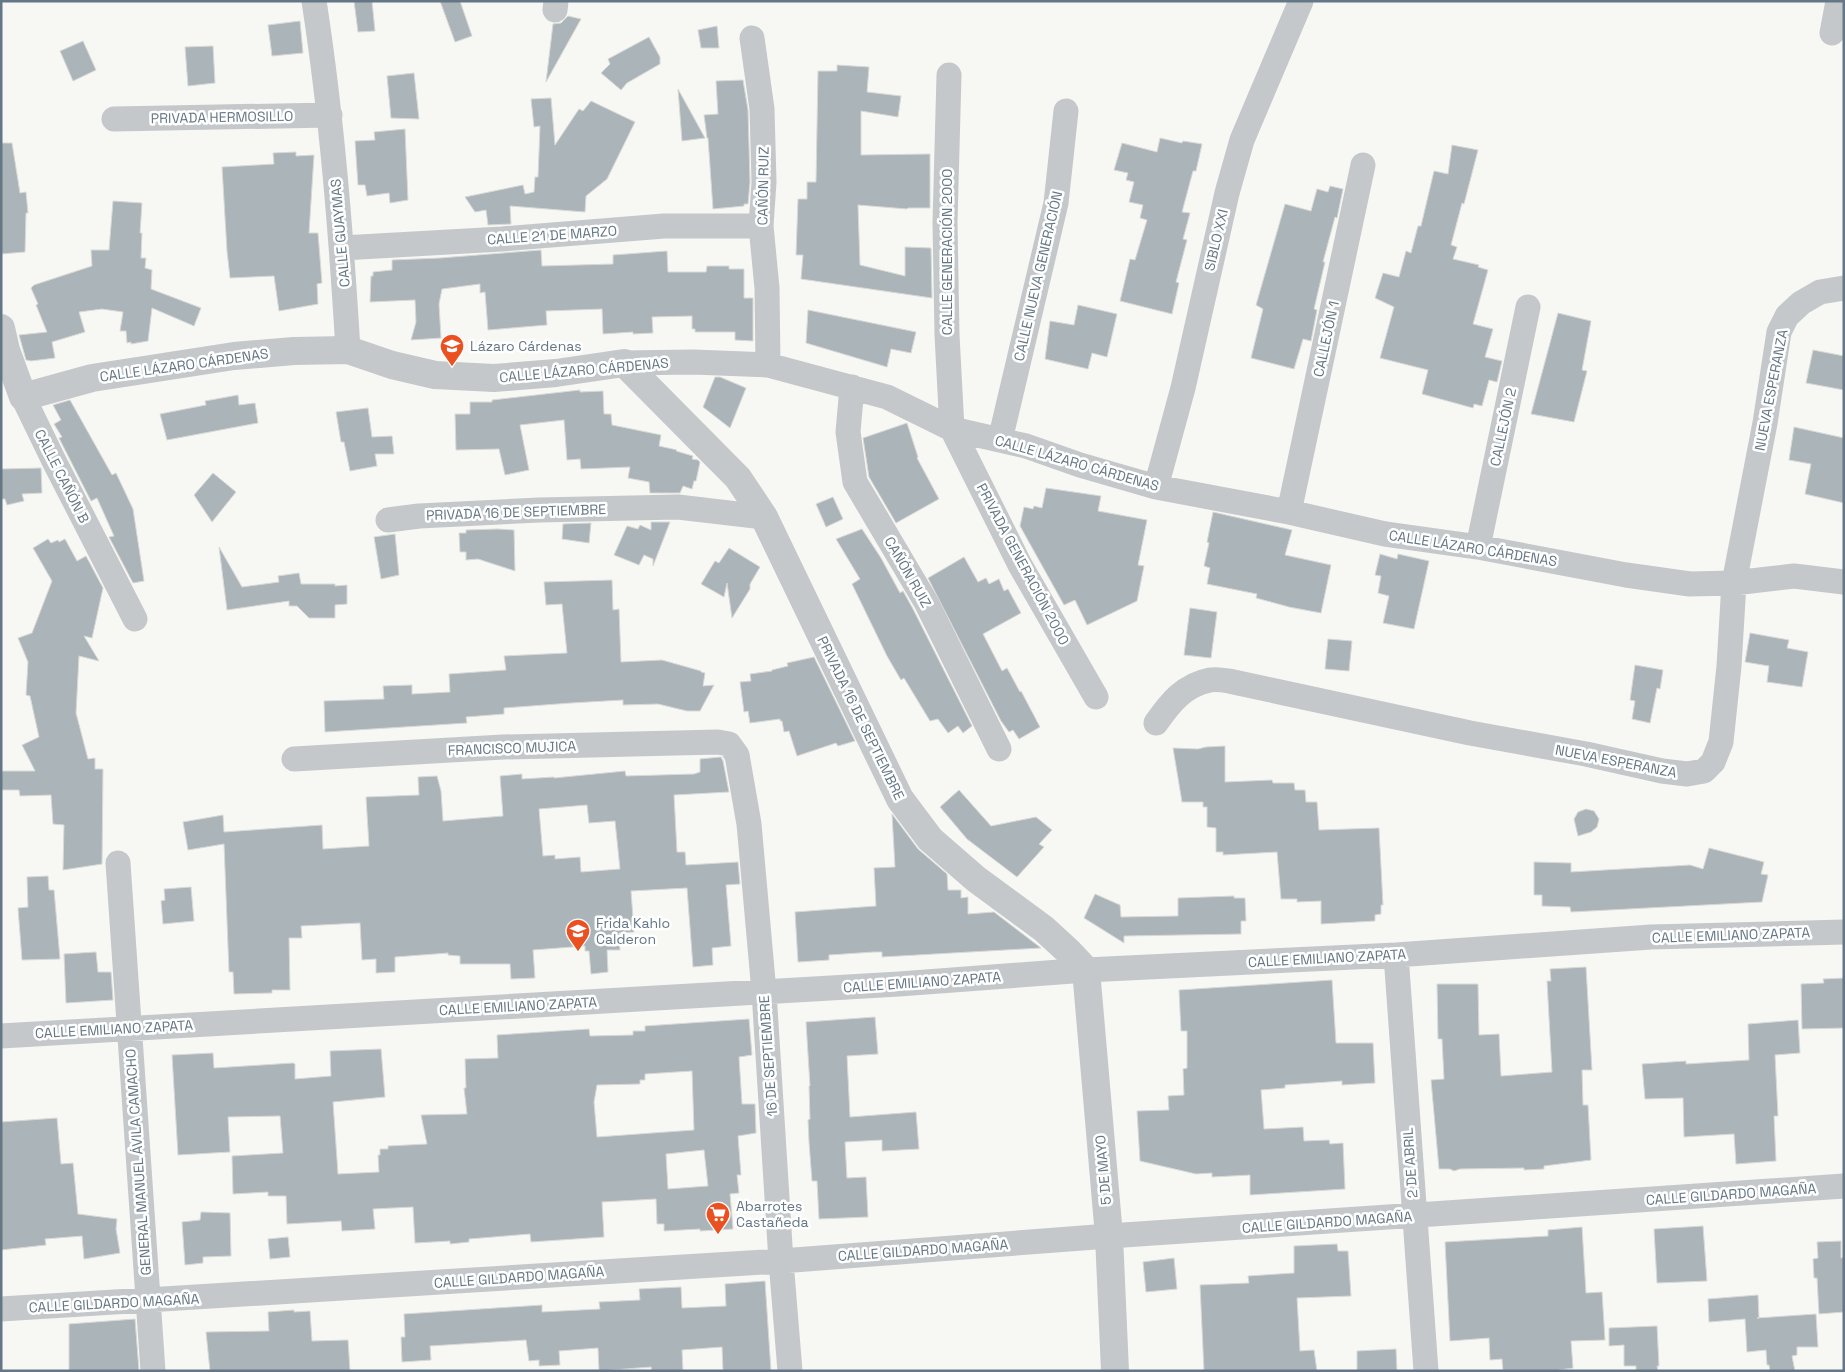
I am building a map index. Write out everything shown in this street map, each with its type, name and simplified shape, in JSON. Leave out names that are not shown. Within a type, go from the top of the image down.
[{"type":"street","name":"CALLE GUAYMAS","points":[[314,1],[330,115],[342,248],[348,350]]},
{"type":"street","name":"SIBLO XXI","points":[[1156,487],[1184,388],[1227,193],[1242,140],[1301,1]]},
{"type":"street","points":[[1832,33],[1838,1]]},
{"type":"street","name":"CAÑÓN RUIZ","points":[[752,38],[762,109],[764,182],[761,226],[767,288],[768,365]]},
{"type":"street","name":"CALLE GENERACIÓN 2000","points":[[949,75],[945,222],[947,335],[952,429]]},
{"type":"street","name":"CALLE NUEVA GENERACIÓN","points":[[1000,440],[1056,203],[1066,111]]},
{"type":"street","name":"PRIVADA HERMOSILLO","points":[[114,119],[330,115]]},
{"type":"street","name":"CALLEJÓN 1","points":[[1288,512],[1363,165]]},
{"type":"street","name":"CALLE 21 DE MARZO","points":[[342,248],[502,239],[664,226],[761,226]]},
{"type":"street","name":"NUEVA ESPERANZA","points":[[1156,723],[1170,702],[1187,689],[1210,680],[1229,681],[1470,733],[1586,754],[1662,772],[1687,774],[1704,771],[1713,762],[1721,742],[1729,666],[1734,583],[1765,423],[1779,332],[1787,316],[1801,303],[1820,292],[1844,288]]},
{"type":"street","name":"CALLEJÓN 2","points":[[1478,548],[1528,308]]},
{"type":"street","name":"CALLE CAÑÓN B","points":[[3,343],[23,397],[54,462],[135,619]]},
{"type":"street","name":"CALLE LÁZARO CÁRDENAS","points":[[23,397],[92,378],[234,356],[294,351],[348,350],[392,366],[435,375],[494,378],[556,373],[624,363],[693,362],[768,365],[887,397],[952,429],[1026,446],[1080,465],[1156,487],[1288,512],[1385,534],[1690,584],[1734,583],[1794,576],[1844,582]]},
{"type":"street","name":"PRIVADA 16 DE SEPTIEMBRE","points":[[624,363],[738,478],[764,517],[900,799],[930,838],[976,879],[1044,929],[1070,952],[1086,970]]},
{"type":"street","name":"CAÑÓN RUIZ","points":[[852,387],[848,432],[855,482],[926,602],[999,749]]},
{"type":"street","name":"PRIVADA GENERACIÓN 2000","points":[[952,429],[1020,565],[1096,698]]},
{"type":"street","name":"PRIVADA 16 DE SEPTIEMBRE","points":[[388,520],[419,516],[539,510],[678,508],[764,517]]},
{"type":"street","name":"FRANCISCO MUJICA","points":[[294,759],[503,747],[718,742],[729,744]]},
{"type":"street","name":"16 DE SEPTIEMBRE","points":[[729,744],[736,755],[749,824],[764,992],[790,1371]]},
{"type":"street","name":"GENERAL MANUEL ÁVILA CAMACHO","points":[[118,862],[153,1371]]},
{"type":"street","name":"CALLE EMILIANO ZAPATA","points":[[1,1036],[899,984],[1086,970],[1396,955],[1651,937],[1844,932]]},
{"type":"street","name":"2 DE ABRIL","points":[[1396,955],[1413,1217],[1426,1371]]},
{"type":"street","name":"5 DE MAYO","points":[[1086,970],[1109,1236],[1115,1371]]},
{"type":"street","name":"CALLE GILDARDO MAGAÑA","points":[[1,1309],[781,1261],[1109,1236],[1413,1217],[1844,1186]]},
{"type":"building","points":[[354,1],[372,1],[375,31],[358,32]]},
{"type":"building","points":[[440,1],[460,1],[472,36],[455,42]]},
{"type":"building","points":[[568,16],[581,19],[546,82],[553,24],[561,23]]},
{"type":"building","points":[[300,21],[303,53],[272,56],[268,25]]},
{"type":"building","points":[[717,26],[719,48],[701,48],[698,30]]},
{"type":"building","points":[[649,37],[660,57],[660,64],[627,83],[621,90],[601,73],[610,64],[608,59]]},
{"type":"building","points":[[83,41],[96,70],[73,81],[60,51]]},
{"type":"building","points":[[213,46],[215,83],[188,86],[185,47]]},
{"type":"building","points":[[837,65],[869,67],[867,92],[901,96],[898,117],[861,111],[861,155],[930,154],[930,208],[907,209],[858,205],[860,265],[905,276],[905,247],[931,248],[932,298],[801,279],[803,255],[796,255],[798,199],[807,199],[807,182],[816,182],[818,71],[837,71]]},
{"type":"building","points":[[414,73],[419,119],[391,118],[387,76]]},
{"type":"building","points":[[743,80],[748,110],[750,182],[748,204],[713,209],[708,138],[704,115],[718,114],[716,81]]},
{"type":"building","points":[[678,89],[705,138],[682,141]]},
{"type":"building","points":[[551,98],[555,145],[579,109],[583,111],[591,101],[635,122],[607,179],[586,196],[585,212],[510,206],[511,224],[488,225],[486,210],[475,212],[465,197],[523,185],[525,194],[534,192],[535,177],[538,177],[540,126],[534,127],[531,99]]},
{"type":"building","points":[[405,129],[408,200],[390,203],[389,193],[367,196],[365,185],[358,185],[355,141],[375,140],[374,132]]},
{"type":"building","points":[[1160,138],[1182,143],[1183,141],[1202,144],[1196,171],[1193,171],[1182,212],[1190,213],[1183,239],[1187,240],[1176,282],[1179,283],[1172,314],[1120,301],[1130,259],[1135,260],[1147,220],[1140,218],[1143,205],[1129,202],[1134,182],[1126,180],[1128,173],[1114,170],[1122,143],[1157,152]]},
{"type":"building","points":[[1,143],[12,143],[20,193],[26,192],[28,213],[26,213],[25,252],[1,254]]},
{"type":"building","points":[[1452,145],[1478,150],[1451,245],[1457,247],[1453,259],[1479,265],[1478,267],[1488,270],[1473,324],[1493,329],[1485,357],[1502,361],[1497,382],[1489,380],[1482,406],[1474,404],[1473,408],[1422,394],[1428,370],[1380,358],[1394,307],[1375,298],[1383,273],[1399,277],[1406,251],[1411,253],[1418,226],[1421,226],[1434,171],[1448,174]]},
{"type":"building","points":[[296,152],[296,156],[314,155],[309,233],[318,233],[322,283],[317,284],[318,304],[279,311],[274,276],[230,278],[222,167],[274,164],[273,153]]},
{"type":"building","points":[[1330,186],[1343,189],[1337,218],[1335,217],[1323,262],[1325,262],[1314,309],[1317,310],[1311,341],[1303,339],[1294,369],[1251,358],[1263,309],[1256,305],[1285,204],[1311,211],[1317,189],[1328,192]]},
{"type":"building","points":[[113,201],[142,203],[141,258],[146,258],[145,268],[152,270],[151,289],[201,308],[194,326],[152,308],[148,341],[131,344],[131,342],[127,343],[126,331],[120,331],[123,312],[102,309],[79,312],[85,332],[52,342],[55,358],[26,360],[19,335],[47,332],[31,288],[34,285],[92,266],[91,250],[109,250]]},
{"type":"building","points":[[541,250],[542,266],[613,264],[613,255],[667,251],[668,272],[706,272],[707,266],[729,266],[729,269],[744,269],[744,298],[753,298],[753,341],[735,340],[735,332],[695,332],[695,329],[692,329],[692,316],[652,317],[653,333],[603,334],[602,309],[546,311],[547,325],[488,330],[485,292],[480,293],[480,284],[442,289],[439,304],[441,338],[411,340],[416,322],[415,300],[370,302],[371,276],[373,276],[373,272],[392,270],[392,260]]},
{"type":"building","points":[[1078,305],[1117,314],[1107,357],[1092,353],[1088,369],[1045,359],[1050,321],[1074,325]]},
{"type":"building","points":[[808,310],[916,332],[911,353],[891,349],[887,367],[806,343]]},
{"type":"building","points":[[1558,313],[1591,321],[1582,370],[1587,371],[1574,422],[1531,414]]},
{"type":"building","points":[[1813,350],[1844,356],[1844,390],[1806,383]]},
{"type":"building","points":[[715,377],[720,377],[746,388],[730,428],[703,407]]},
{"type":"building","points":[[580,390],[580,392],[603,391],[604,414],[611,414],[612,425],[661,435],[659,446],[677,450],[693,456],[692,459],[698,460],[700,462],[696,481],[694,481],[692,489],[683,486],[680,493],[650,493],[649,482],[628,478],[630,467],[581,469],[580,459],[567,460],[564,420],[520,425],[529,470],[505,475],[499,449],[456,450],[455,414],[470,414],[470,402],[492,402],[492,400]]},
{"type":"building","points":[[238,395],[239,405],[255,403],[258,423],[167,440],[160,414],[206,405],[205,401]]},
{"type":"building","points":[[70,400],[112,475],[116,473],[133,509],[144,581],[133,583],[109,537],[114,536],[97,498],[91,501],[59,438],[62,437],[54,424],[61,420],[53,405]]},
{"type":"building","points":[[368,408],[372,437],[392,436],[394,454],[375,454],[377,466],[350,471],[344,442],[341,442],[336,412]]},
{"type":"building","points":[[907,423],[917,458],[939,499],[896,523],[869,477],[863,438]]},
{"type":"building","points":[[1794,427],[1844,438],[1844,503],[1805,494],[1811,464],[1789,460]]},
{"type":"building","points":[[41,468],[42,493],[22,494],[24,501],[7,505],[5,499],[1,499],[1,469]]},
{"type":"building","points":[[213,473],[236,492],[212,522],[194,495]]},
{"type":"building","points":[[1046,488],[1101,496],[1098,511],[1147,520],[1138,565],[1144,566],[1137,601],[1087,625],[1075,600],[1064,605],[1020,526],[1024,507],[1033,509],[1034,506],[1042,508]]},
{"type":"building","points":[[833,497],[843,519],[826,527],[816,504]]},
{"type":"building","points":[[1213,512],[1292,530],[1285,555],[1331,565],[1321,613],[1256,598],[1257,594],[1207,584],[1210,568],[1204,566]]},
{"type":"building","points":[[651,522],[670,522],[653,566],[653,559],[644,555],[639,565],[614,555],[627,526],[638,529],[640,525],[651,530]]},
{"type":"building","points":[[591,523],[589,543],[562,539],[563,524]]},
{"type":"building","points":[[862,529],[881,558],[900,593],[903,591],[972,726],[963,733],[958,726],[948,733],[938,719],[930,721],[904,678],[901,680],[887,656],[852,584],[860,579],[836,539]]},
{"type":"building","points":[[466,530],[514,530],[515,571],[478,559],[466,560],[466,552],[460,552],[459,533],[466,533]]},
{"type":"building","points":[[395,534],[399,575],[381,579],[374,537]]},
{"type":"building","points":[[48,539],[51,543],[65,539],[77,561],[86,556],[103,588],[92,638],[84,636],[99,661],[79,656],[76,713],[88,759],[95,758],[95,769],[103,769],[102,864],[63,870],[64,825],[53,824],[51,795],[20,796],[19,790],[1,790],[1,771],[35,771],[22,745],[39,737],[30,696],[26,695],[28,662],[18,638],[32,633],[52,581],[33,548]]},
{"type":"building","points":[[219,547],[242,587],[279,582],[278,576],[299,573],[301,584],[347,585],[347,604],[335,605],[335,618],[309,618],[297,606],[289,606],[289,601],[227,610]]},
{"type":"building","points":[[729,548],[760,567],[750,584],[750,589],[732,618],[727,583],[724,597],[701,584],[715,561],[719,563]]},
{"type":"building","points":[[1380,554],[1397,559],[1398,554],[1429,561],[1414,629],[1383,623],[1389,596],[1378,593],[1381,576],[1375,575]]},
{"type":"building","points":[[964,557],[978,582],[986,578],[989,584],[999,579],[1004,591],[1008,589],[1021,613],[983,634],[1002,671],[1007,668],[1040,727],[1019,739],[1013,730],[1009,732],[1001,721],[928,578]]},
{"type":"building","points":[[612,580],[613,610],[619,609],[621,662],[662,660],[705,673],[703,686],[714,685],[700,711],[687,711],[658,704],[623,705],[623,700],[504,708],[504,714],[466,717],[467,723],[325,732],[324,701],[384,699],[383,686],[412,685],[412,694],[450,692],[449,674],[506,670],[504,656],[567,653],[562,604],[546,605],[544,582]]},
{"type":"building","points":[[1190,608],[1217,612],[1211,658],[1184,655]]},
{"type":"building","points":[[1750,633],[1789,640],[1787,648],[1808,652],[1802,687],[1767,682],[1769,666],[1745,662]]},
{"type":"building","points":[[1328,639],[1352,641],[1349,671],[1325,669]]},
{"type":"building","points":[[814,657],[855,741],[838,746],[836,743],[797,756],[789,731],[784,732],[780,719],[750,723],[748,711],[744,712],[740,682],[751,681],[750,674],[772,671],[788,666],[787,663]]},
{"type":"building","points":[[1635,665],[1663,670],[1660,689],[1657,688],[1650,723],[1632,719],[1635,701],[1630,700]]},
{"type":"building","points":[[1225,746],[1225,782],[1272,780],[1273,783],[1294,783],[1295,790],[1305,790],[1306,802],[1317,802],[1319,830],[1379,828],[1383,905],[1381,905],[1381,914],[1375,915],[1375,921],[1321,924],[1321,901],[1297,902],[1297,899],[1281,899],[1277,852],[1223,855],[1223,852],[1216,852],[1216,828],[1207,827],[1207,807],[1203,807],[1203,802],[1182,802],[1173,748],[1198,749]]},
{"type":"building","points":[[721,757],[729,792],[674,795],[677,852],[685,852],[686,865],[738,862],[740,884],[726,885],[731,946],[712,948],[713,965],[693,967],[687,888],[631,891],[634,932],[619,933],[620,950],[607,950],[608,972],[591,974],[589,951],[585,951],[585,946],[533,950],[535,978],[511,979],[510,964],[460,964],[460,956],[448,955],[448,953],[395,957],[395,972],[376,973],[376,959],[362,960],[360,923],[301,926],[302,938],[289,938],[290,990],[272,990],[272,993],[234,994],[233,972],[229,972],[224,844],[188,850],[183,822],[223,815],[224,832],[322,825],[323,849],[369,846],[366,797],[419,795],[418,777],[437,776],[441,791],[443,821],[503,816],[500,776],[522,774],[522,779],[554,778],[625,771],[626,776],[694,774],[700,772],[700,759]],"holes":[[[587,805],[589,823],[615,821],[620,869],[581,872],[580,857],[555,859],[555,855],[543,856],[539,809]]]},
{"type":"building","points":[[959,790],[991,826],[1036,817],[1052,830],[1039,844],[1044,847],[1017,877],[967,839],[940,807]]},
{"type":"building","points":[[1586,809],[1594,811],[1599,819],[1597,827],[1591,832],[1578,836],[1574,819],[1578,812]]},
{"type":"building","points":[[892,814],[918,849],[947,874],[948,890],[961,890],[961,898],[968,897],[968,914],[994,912],[1041,948],[882,957],[882,952],[874,952],[829,955],[829,960],[798,962],[795,912],[876,906],[874,868],[895,867]]},
{"type":"building","points":[[1709,848],[1764,862],[1761,874],[1768,875],[1762,902],[1571,912],[1570,907],[1542,906],[1542,895],[1534,895],[1534,862],[1571,863],[1571,872],[1690,865],[1703,869]]},
{"type":"building","points":[[48,876],[49,890],[54,890],[60,959],[22,960],[18,908],[28,907],[27,877]]},
{"type":"building","points":[[191,887],[194,921],[163,924],[161,901],[165,900],[164,889]]},
{"type":"building","points":[[1095,894],[1120,905],[1121,917],[1178,916],[1178,898],[1234,896],[1234,898],[1245,898],[1246,921],[1241,921],[1241,934],[1124,936],[1124,943],[1084,918]]},
{"type":"building","points":[[96,952],[98,972],[111,972],[113,1000],[66,1003],[64,954]]},
{"type":"building","points":[[1586,967],[1592,1070],[1582,1070],[1583,1105],[1588,1105],[1591,1160],[1544,1166],[1544,1169],[1460,1169],[1454,1171],[1439,1169],[1431,1080],[1444,1079],[1442,1039],[1438,1039],[1437,984],[1478,984],[1479,1035],[1499,1034],[1501,1076],[1552,1072],[1547,981],[1551,981],[1550,969]]},
{"type":"building","points":[[1844,978],[1844,1028],[1802,1029],[1801,984],[1824,983],[1823,979]]},
{"type":"building","points":[[1332,980],[1336,1043],[1373,1043],[1375,1083],[1342,1085],[1342,1081],[1285,1085],[1285,1088],[1261,1090],[1264,1129],[1303,1127],[1304,1141],[1329,1140],[1330,1144],[1343,1143],[1345,1189],[1250,1195],[1250,1175],[1212,1177],[1212,1173],[1196,1174],[1140,1161],[1137,1111],[1169,1110],[1168,1096],[1184,1095],[1183,1069],[1187,1068],[1187,1031],[1181,1031],[1179,990]]},
{"type":"building","points":[[875,1017],[878,1054],[847,1056],[850,1117],[916,1112],[919,1149],[882,1151],[882,1140],[845,1142],[847,1178],[866,1177],[868,1217],[819,1219],[817,1181],[812,1181],[809,1142],[810,1086],[806,1022]]},
{"type":"building","points":[[749,1019],[752,1055],[739,1057],[742,1104],[755,1104],[756,1133],[738,1136],[741,1175],[737,1175],[739,1193],[730,1194],[733,1229],[664,1231],[664,1224],[657,1224],[656,1199],[602,1202],[604,1237],[531,1242],[530,1234],[469,1239],[469,1242],[450,1244],[450,1241],[415,1243],[413,1207],[373,1209],[375,1229],[342,1231],[341,1221],[287,1224],[286,1196],[268,1196],[268,1192],[233,1194],[232,1156],[283,1153],[280,1116],[228,1117],[230,1152],[178,1155],[172,1055],[213,1053],[214,1068],[293,1063],[295,1064],[295,1079],[331,1076],[330,1051],[381,1049],[385,1097],[333,1102],[338,1174],[379,1172],[378,1155],[380,1155],[380,1149],[388,1149],[388,1146],[427,1144],[421,1115],[467,1114],[464,1088],[466,1088],[465,1059],[498,1058],[497,1035],[589,1029],[590,1036],[633,1035],[633,1031],[645,1031],[645,1026]],"holes":[[[692,1071],[694,1130],[597,1137],[594,1102],[597,1085],[640,1084],[640,1080],[645,1080],[645,1074]],[[704,1150],[708,1186],[668,1189],[666,1154]]]},
{"type":"building","points":[[1798,1020],[1800,1053],[1775,1055],[1778,1116],[1774,1116],[1776,1161],[1736,1164],[1734,1134],[1684,1137],[1683,1098],[1645,1099],[1642,1064],[1686,1061],[1686,1064],[1749,1060],[1748,1024]]},
{"type":"building","points":[[57,1118],[61,1164],[73,1163],[78,1214],[117,1219],[116,1229],[120,1253],[84,1259],[82,1236],[45,1239],[46,1245],[1,1250],[1,1122]]},
{"type":"building","points":[[201,1212],[230,1213],[231,1256],[203,1257],[203,1263],[185,1265],[182,1222],[200,1220]]},
{"type":"building","points":[[1703,1226],[1707,1281],[1657,1283],[1654,1229]]},
{"type":"building","points":[[1582,1227],[1586,1293],[1602,1292],[1605,1340],[1571,1341],[1573,1368],[1553,1371],[1503,1371],[1502,1359],[1490,1360],[1489,1338],[1450,1341],[1445,1242],[1548,1236],[1548,1230]]},
{"type":"building","points":[[288,1237],[290,1257],[270,1259],[268,1239]]},
{"type":"building","points":[[1841,1241],[1841,1258],[1844,1257],[1844,1312],[1819,1314],[1817,1278],[1814,1278],[1813,1259],[1818,1258],[1817,1242]]},
{"type":"building","points":[[1337,1244],[1338,1251],[1348,1251],[1351,1296],[1297,1298],[1300,1351],[1314,1350],[1317,1371],[1204,1371],[1200,1285],[1249,1283],[1248,1276],[1294,1273],[1294,1246]]},
{"type":"building","points":[[1174,1258],[1177,1289],[1146,1292],[1143,1262]]},
{"type":"building","points":[[765,1281],[771,1371],[723,1371],[722,1347],[682,1350],[683,1371],[652,1371],[651,1367],[599,1371],[598,1348],[559,1351],[560,1365],[539,1366],[539,1360],[529,1361],[526,1340],[430,1346],[431,1360],[402,1362],[401,1337],[405,1337],[404,1314],[542,1305],[542,1312],[600,1309],[599,1302],[640,1300],[639,1289],[681,1287],[682,1308],[726,1306],[725,1284]]},
{"type":"building","points":[[1758,1295],[1759,1318],[1816,1314],[1818,1347],[1797,1347],[1797,1355],[1792,1356],[1795,1371],[1770,1371],[1769,1365],[1767,1365],[1766,1350],[1747,1352],[1745,1319],[1709,1322],[1708,1299]]},
{"type":"building","points":[[294,1310],[294,1312],[310,1311],[312,1341],[348,1340],[350,1371],[210,1371],[206,1332],[269,1331],[268,1312]]},
{"type":"building","points":[[135,1319],[139,1371],[69,1371],[69,1324]]},
{"type":"building","points":[[1657,1326],[1658,1371],[1636,1371],[1636,1366],[1624,1366],[1624,1345],[1609,1346],[1609,1328]]},
{"type":"building","points":[[1396,1349],[1397,1371],[1357,1371],[1357,1351]]},
{"type":"place","name":"Lázaro Cárdenas","points":[[452,367]]},
{"type":"place","name":"Frida Kahlo Calderon","points":[[578,952]]},
{"type":"place","name":"Abarrotes Castañeda","points":[[718,1235]]}]
